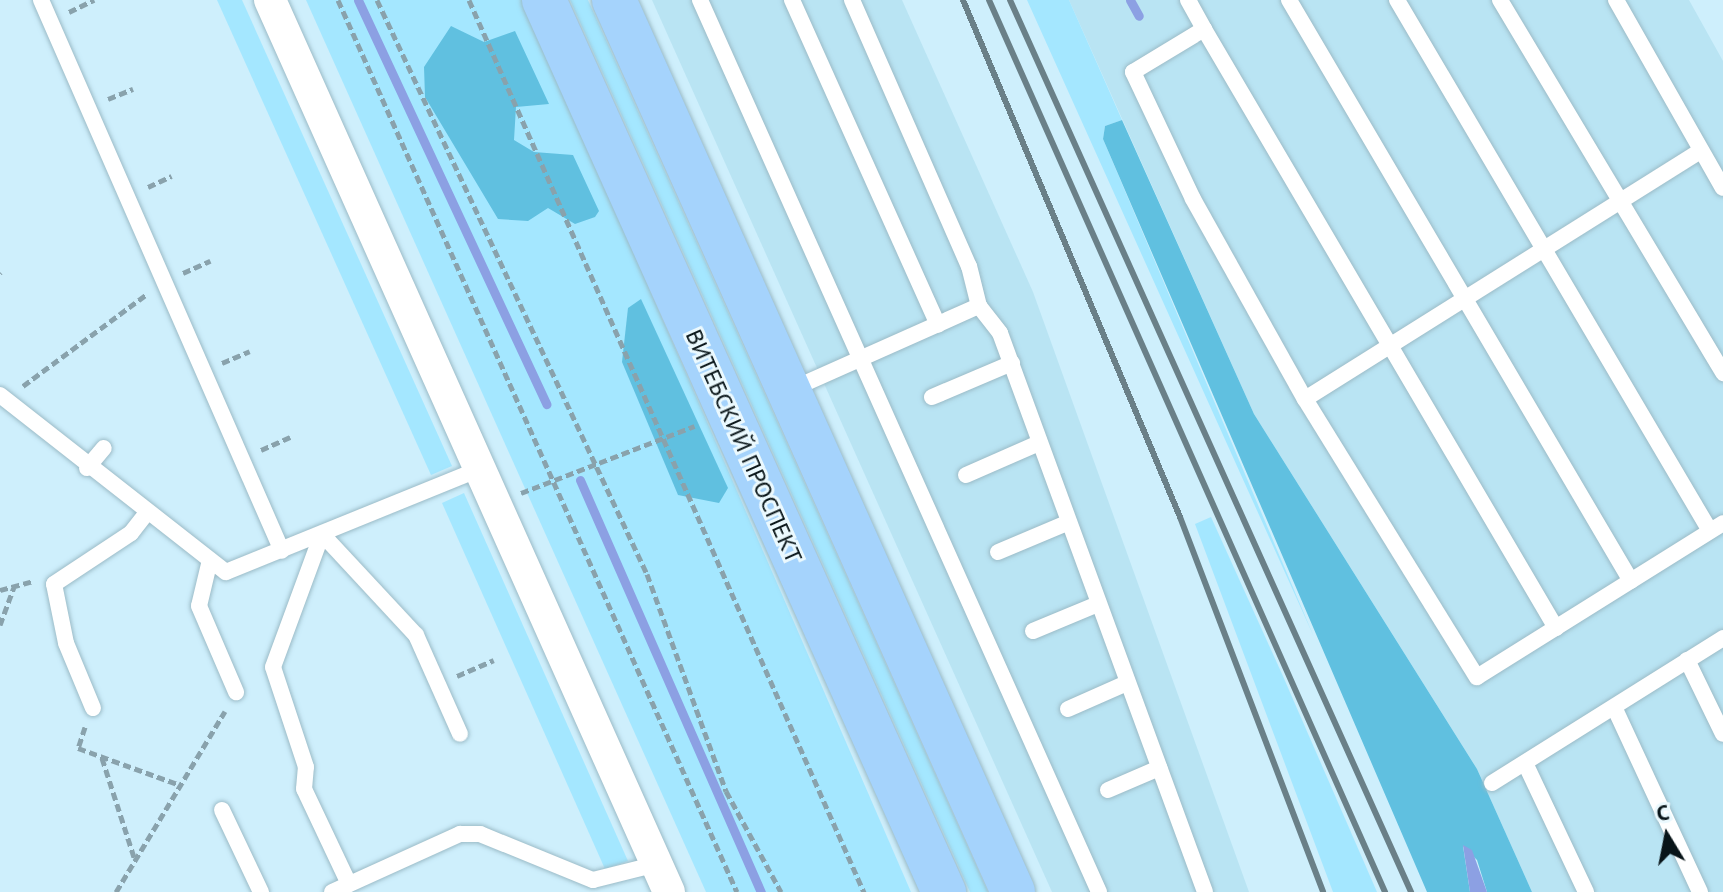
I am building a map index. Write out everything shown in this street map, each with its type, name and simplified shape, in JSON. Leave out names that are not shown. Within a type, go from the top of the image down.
[{"type":"main road","name":"ВИТЕБСКИЙ ПРОСПЕКТ","points":[[544,0],[944,892]]},
{"type":"main road","points":[[614,0],[1013,892]]},
{"type":"street","points":[[270,0],[663,878]]},
{"type":"lane","points":[[41,0],[282,551]]},
{"type":"lane","points":[[700,0],[1099,892]]},
{"type":"lane","points":[[792,0],[938,325]]},
{"type":"lane","points":[[852,0],[969,266],[979,306],[1012,363],[1067,523],[1205,892]]},
{"type":"lane","points":[[1188,0],[1556,628]]},
{"type":"lane","points":[[1289,0],[1631,581]]},
{"type":"lane","points":[[1204,29],[1133,72],[1193,199],[1305,399],[1477,677],[1716,527],[1541,248],[1397,0]]},
{"type":"lane","points":[[1500,0],[1723,373]]},
{"type":"lane","points":[[1616,0],[1723,188]]},
{"type":"lane","points":[[1305,399],[1618,199],[1701,151]]},
{"type":"lane","points":[[790,391],[979,306]]},
{"type":"lane","points":[[932,397],[1012,363]]},
{"type":"lane","points":[[1,399],[209,564],[226,572],[480,469]]},
{"type":"lane","points":[[966,475],[1039,443]]},
{"type":"lane","points":[[87,468],[104,448]]},
{"type":"lane","points":[[93,708],[66,643],[54,584],[131,533],[146,514]]},
{"type":"lane","points":[[998,552],[1067,523]]},
{"type":"lane","points":[[322,534],[409,626],[460,734]]},
{"type":"lane","points":[[322,534],[273,667],[306,767],[304,789],[349,884]]},
{"type":"lane","points":[[209,564],[199,606],[236,692]]},
{"type":"lane","points":[[1033,631],[1098,604]]},
{"type":"lane","points":[[1492,783],[1615,709],[1723,638]]},
{"type":"lane","points":[[1687,660],[1723,734]]},
{"type":"lane","points":[[1068,709],[1127,683]]},
{"type":"lane","points":[[1615,709],[1700,892]]},
{"type":"lane","points":[[1525,763],[1586,892]]},
{"type":"lane","points":[[1108,790],[1159,768]]},
{"type":"lane","points":[[222,810],[261,892]]},
{"type":"lane","points":[[332,892],[460,834],[480,834],[593,880],[663,878]]},
{"type":"path","points":[[338,0],[737,892]]},
{"type":"path","points":[[377,0],[531,319],[592,467],[647,574],[726,791],[781,892]]},
{"type":"path","points":[[469,0],[666,438],[864,892]]},
{"type":"path","points":[[1,399],[164,281]]},
{"type":"path","points":[[204,371],[250,351]]},
{"type":"path","points":[[523,493],[699,424]]},
{"type":"path","points":[[242,458],[290,437]]},
{"type":"path","points":[[0,625],[14,586]]},
{"type":"path","points":[[438,684],[494,660]]},
{"type":"path","points":[[116,892],[236,692]]},
{"type":"path","points":[[93,708],[78,748],[180,785]]},
{"type":"path","points":[[101,757],[135,860]]},
{"type":"shaded area","points":[[217,0],[242,0],[452,466],[431,475]]},
{"type":"shaded area","points":[[306,0],[524,0],[911,892],[706,892]]},
{"type":"shaded area","points":[[570,0],[588,0],[988,892],[970,892]]},
{"type":"shaded area","points":[[652,0],[902,0],[1033,292],[1249,892],[1052,892]]},
{"type":"shaded area","points":[[1027,0],[1069,0],[1122,120],[1105,126],[1103,139],[1314,637]]},
{"type":"shaded area","points":[[1069,0],[1689,0],[1723,61],[1723,892],[1532,892],[1477,769],[1254,414]]},
{"type":"shaded area","points":[[451,26],[484,42],[515,31],[549,104],[516,107],[514,140],[534,152],[573,155],[599,211],[595,217],[575,224],[548,208],[528,221],[498,219],[425,97],[424,67]]},
{"type":"shaded area","points":[[1122,120],[1254,414],[1477,769],[1532,892],[1487,892],[1477,860],[1463,846],[1470,892],[1427,892],[1103,139],[1105,126]]},
{"type":"shaded area","points":[[641,299],[728,488],[719,503],[678,495],[622,362],[628,308]]},
{"type":"shaded area","points":[[464,493],[628,861],[605,869],[442,503]]},
{"type":"shaded area","points":[[1211,517],[1377,892],[1333,892],[1195,524]]},
{"type":"shaded area","points":[[1463,845],[1472,850],[1487,892],[1470,892]]},
{"type":"waterway","points":[[358,0],[546,404]]},
{"type":"waterway","points":[[1130,0],[1139,16]]},
{"type":"waterway","points":[[580,480],[761,892]]},
{"type":"railway","points":[[963,0],[1180,517],[1323,892]]},
{"type":"railway","points":[[989,0],[1385,892]]},
{"type":"railway","points":[[1010,0],[1411,892]]}]
